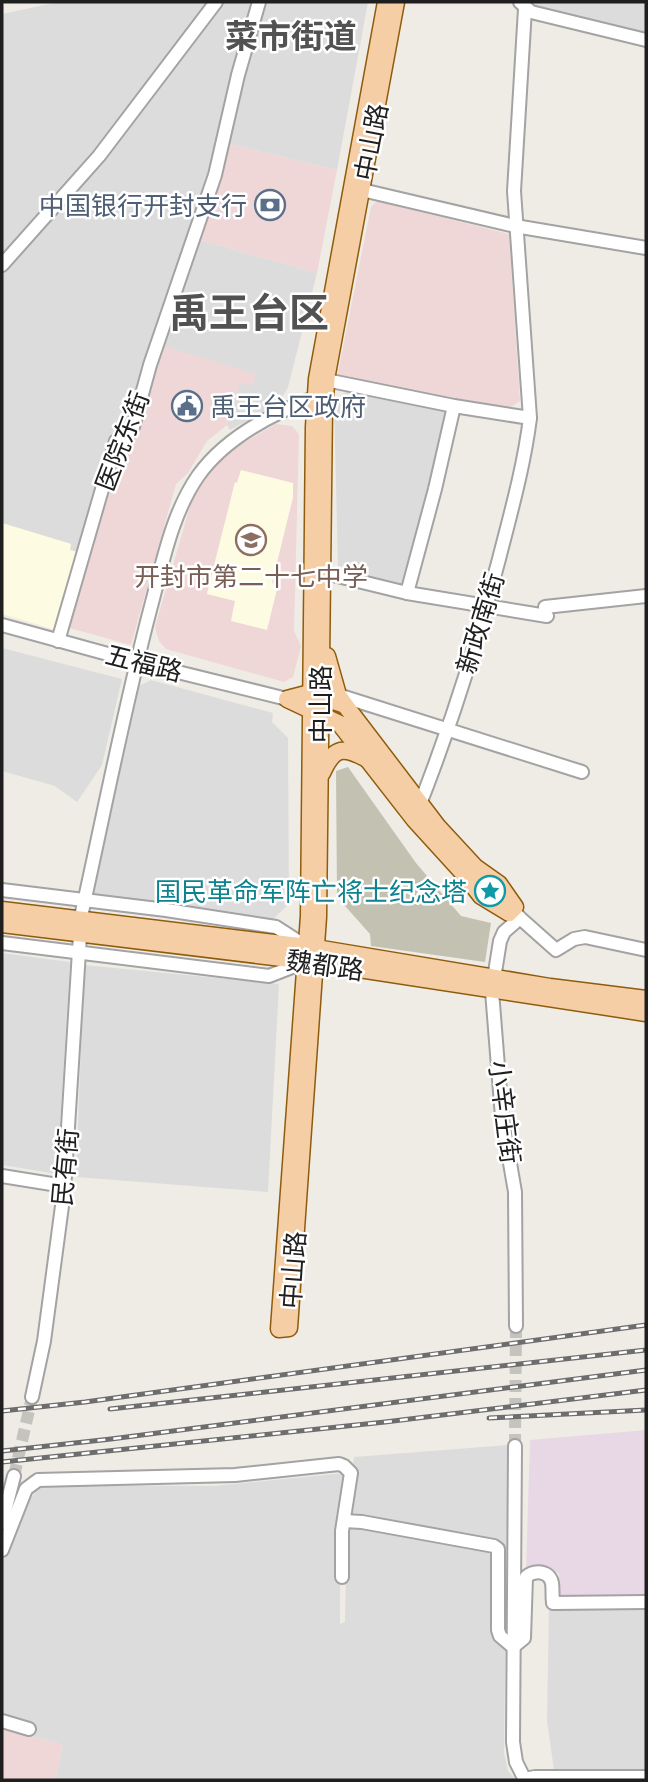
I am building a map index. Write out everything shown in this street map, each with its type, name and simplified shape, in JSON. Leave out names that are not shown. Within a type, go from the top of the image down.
[{"type":"main road","name":"中山路","points":[[386,2],[317,379],[312,955],[279,1329],[289,1328],[312,955],[320,778],[315,703],[320,620],[326,380],[396,2]]},
{"type":"main road","points":[[320,620],[330,671],[342,700],[417,812],[481,895],[499,909],[516,914]]},
{"type":"main road","points":[[287,699],[315,703],[342,700]]},
{"type":"main road","points":[[315,703],[340,724],[365,758],[417,812]]},
{"type":"main road","points":[[320,778],[333,754],[348,750],[365,758]]},
{"type":"main road","name":"魏都路","points":[[2,910],[80,928]]},
{"type":"main road","name":"魏都路","points":[[2,924],[80,928],[312,955],[493,984],[646,1013]]},
{"type":"main road","name":"魏都路","points":[[493,984],[646,999]]},
{"type":"street","points":[[2,265],[99,156],[216,2]]},
{"type":"street","name":"医院东街","points":[[58,640],[116,441],[127,436],[133,427],[150,365],[215,175],[238,75],[259,2]]},
{"type":"street","points":[[522,5],[531,12],[646,40]]},
{"type":"street","name":"新政南街","points":[[417,812],[448,729],[486,607],[527,447],[530,420],[514,191],[522,5]]},
{"type":"street","points":[[362,190],[515,226],[646,248]]},
{"type":"street","points":[[326,380],[530,420]]},
{"type":"street","name":"民有街","points":[[32,1397],[44,1341],[64,1186],[80,928],[137,662],[172,533],[183,504],[199,475],[230,443],[291,406],[316,397]]},
{"type":"street","points":[[407,593],[436,489],[454,406]]},
{"type":"street","points":[[321,572],[407,593],[486,607],[546,612],[646,596]]},
{"type":"street","name":"五福路","points":[[2,625],[287,699]]},
{"type":"street","points":[[342,700],[448,729],[582,772]]},
{"type":"street","points":[[2,890],[166,910],[276,927],[312,955],[269,976],[2,943]]},
{"type":"street","points":[[516,914],[556,950],[574,939],[585,937],[646,950]]},
{"type":"street","name":"小辛庄街","points":[[516,914],[500,941],[493,984],[502,1117],[515,1192],[516,1325]]},
{"type":"street","points":[[2,1176],[64,1186]]},
{"type":"street","points":[[515,1446],[513,1742],[516,1762],[525,1780],[534,1777],[646,1777]]},
{"type":"street","points":[[2,1550],[26,1489],[38,1480],[235,1475],[339,1464],[351,1473],[344,1521],[342,1577]]},
{"type":"street","points":[[2,1523],[14,1476]]},
{"type":"street","points":[[344,1521],[494,1546],[498,1549],[498,1630],[500,1636],[513,1647]]},
{"type":"street","points":[[513,1647],[524,1638],[526,1577],[534,1572],[548,1576],[552,1583],[553,1602],[646,1602]]},
{"type":"street","points":[[2,1721],[29,1729]]},
{"type":"shaded area","points":[[58,2],[255,2],[214,164],[128,430],[115,433],[77,552],[70,550],[71,544],[2,523],[2,14]]},
{"type":"shaded area","points":[[264,2],[368,2],[337,170],[229,144],[254,31]]},
{"type":"shaded area","points":[[524,2],[646,2],[646,37],[535,11]]},
{"type":"shaded area","name":"中国银行开封支行","points":[[229,144],[337,170],[317,273],[199,240]]},
{"type":"shaded area","points":[[377,201],[509,234],[520,401],[510,408],[337,377],[371,207]]},
{"type":"shaded area","points":[[199,240],[317,273],[288,387],[279,403],[230,430],[227,425],[240,382],[160,345]]},
{"type":"shaded area","points":[[160,345],[256,374],[252,386],[240,383],[227,425],[207,441],[188,473],[176,484],[131,645],[66,627],[116,447],[132,437]]},
{"type":"shaded area","points":[[348,391],[449,410],[404,587],[338,569],[334,399]]},
{"type":"shaded area","points":[[276,424],[292,426],[299,434],[294,631],[301,646],[293,677],[284,682],[166,649],[159,641],[155,627],[191,503],[205,477],[224,454]],"holes":[[[241,470],[293,497],[271,584],[278,585],[231,621],[236,601],[207,593],[235,483]]]},
{"type":"shaded area","name":"开封市第二十七中学","points":[[241,470],[293,483],[293,497],[272,583],[278,585],[267,630],[231,621],[235,601],[207,594],[235,482],[237,483]]},
{"type":"shaded area","points":[[2,523],[71,544],[70,550],[77,552],[56,630],[2,614]]},
{"type":"shaded area","points":[[2,648],[122,679],[102,765],[77,802],[55,786],[2,771]]},
{"type":"shaded area","points":[[151,680],[273,713],[272,722],[288,738],[289,904],[272,920],[94,895],[92,888],[124,740],[139,686]]},
{"type":"shaded area","points":[[348,767],[416,863],[461,916],[491,923],[485,962],[371,946],[370,934],[337,897],[336,771]]},
{"type":"shaded area","points":[[2,953],[70,962],[57,1174],[2,1165]]},
{"type":"shaded area","points":[[84,965],[279,984],[268,1192],[76,1177]]},
{"type":"shaded area","points":[[646,1430],[646,1596],[559,1598],[559,1573],[526,1570],[530,1440]]},
{"type":"shaded area","points":[[508,1445],[504,1753],[508,1771],[516,1780],[55,1780],[63,1745],[24,1734],[28,1723],[2,1716],[2,1553],[26,1504],[40,1487],[214,1486],[345,1473],[340,1550],[340,1624],[345,1622],[347,1516],[354,1457]]},
{"type":"shaded area","points":[[549,1607],[646,1607],[646,1770],[554,1770],[547,1721]]},
{"type":"shaded area","points":[[2,1728],[63,1745],[55,1780],[2,1780]]},
{"type":"tunnel","points":[[515,1446],[516,1326]]},
{"type":"tunnel","points":[[14,1476],[32,1397]]},
{"type":"railway","points":[[2,1411],[646,1325]]},
{"type":"railway","points":[[110,1409],[646,1350]]},
{"type":"railway","points":[[2,1451],[646,1370]]},
{"type":"railway","points":[[2,1462],[385,1422],[646,1390]]},
{"type":"railway","points":[[489,1418],[646,1410]]},
{"type":"place","name":"中国银行开封支行","points":[[270,205]]},
{"type":"place","name":"禹王台区政府","points":[[187,406]]},
{"type":"place","name":"开封市第二十七中学","points":[[251,540]]},
{"type":"place","name":"国民革命军阵亡将士纪念塔","points":[[490,891]]},
{"type":"district","name":"菜市街道","points":[[291,35]]},
{"type":"district","name":"禹王台区","points":[[249,312]]}]
